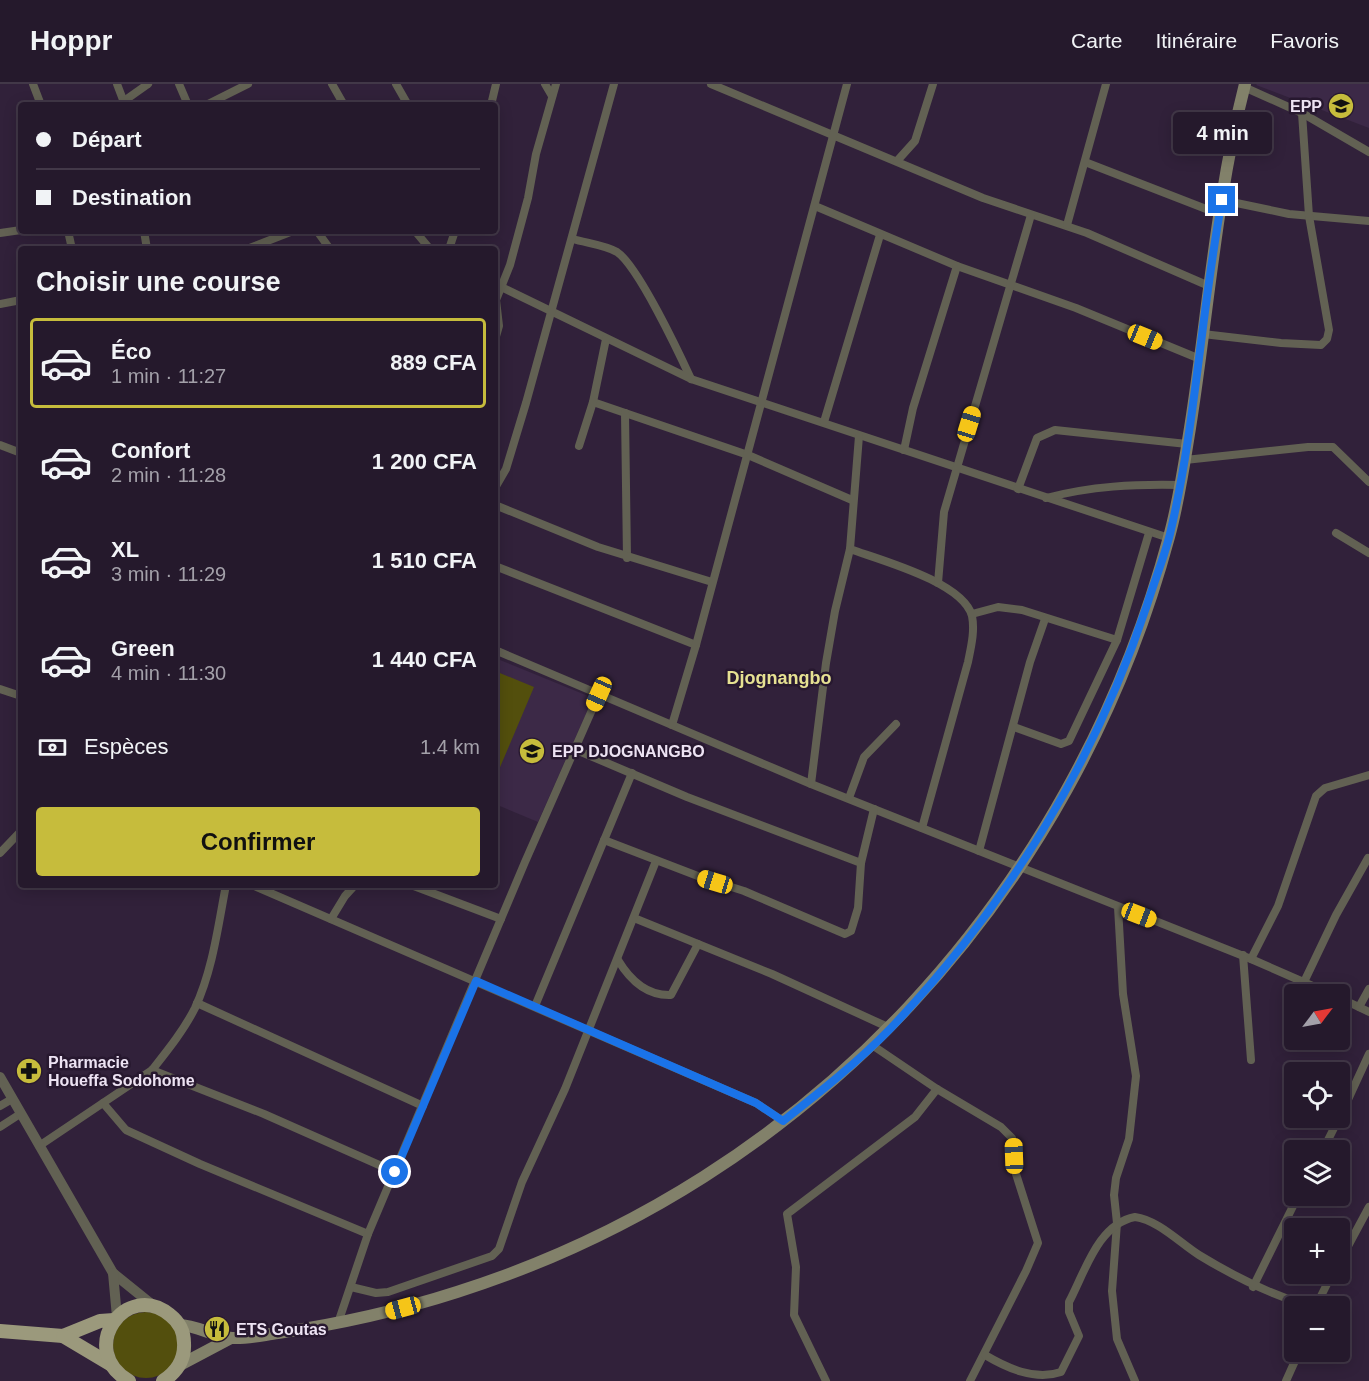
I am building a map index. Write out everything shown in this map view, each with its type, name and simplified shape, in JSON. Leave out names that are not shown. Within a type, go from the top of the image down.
[{"type":"main road","points":[[179,1325],[231,1338],[338,1323],[424,1303],[566,1252],[681,1192],[783,1121],[890,1028],[965,944],[1020,867],[1072,780],[1096,731],[1132,646],[1169,538],[1185,460],[1219,214],[1244,86]]},
{"type":"main road","points":[[63,1336],[100,1321],[115,1318],[130,1308],[155,1307],[173,1317],[179,1325],[184,1338],[180,1371]]},
{"type":"main road","points":[[110,1364],[105,1349],[107,1334],[115,1318]]},
{"type":"main road","points":[[0,1330],[63,1336],[110,1364],[119,1375],[129,1381]]},
{"type":"main road","points":[[163,1381],[231,1338]]},
{"type":"street","points":[[33,84],[40,102]]},
{"type":"street","points":[[117,84],[124,102]]},
{"type":"street","points":[[125,102],[147,84]]},
{"type":"street","points":[[179,84],[187,102]]},
{"type":"street","points":[[212,102],[248,84]]},
{"type":"street","points":[[332,84],[342,102]]},
{"type":"street","points":[[396,84],[406,102]]},
{"type":"street","points":[[492,102],[496,84]]},
{"type":"street","points":[[545,84],[552,96]]},
{"type":"street","points":[[556,84],[536,153],[528,198],[499,286],[691,379],[1169,538]]},
{"type":"street","points":[[498,483],[506,469],[553,312],[614,84]]},
{"type":"street","points":[[711,84],[731,88],[897,161],[1031,215],[1067,225],[1209,286]]},
{"type":"street","points":[[672,725],[748,455],[847,84]]},
{"type":"street","points":[[897,161],[915,141],[933,84]]},
{"type":"street","points":[[1067,225],[1106,84]]},
{"type":"street","points":[[1244,86],[1302,114],[1369,152]]},
{"type":"street","points":[[1203,334],[1321,345],[1328,339],[1329,330],[1309,216],[1302,114]]},
{"type":"street","points":[[1085,162],[1219,214]]},
{"type":"street","points":[[1222,200],[1309,216],[1369,221]]},
{"type":"street","points":[[815,206],[957,266],[1010,284],[1200,359]]},
{"type":"street","points":[[938,583],[944,512],[1031,215]]},
{"type":"street","points":[[0,233],[18,230]]},
{"type":"street","points":[[256,246],[286,234]]},
{"type":"street","points":[[418,234],[428,246]]},
{"type":"street","points":[[824,422],[880,235]]},
{"type":"street","points":[[573,239],[615,251],[624,260],[654,307],[691,379]]},
{"type":"street","points":[[904,450],[913,408],[957,266]]},
{"type":"street","points":[[0,304],[18,301]]},
{"type":"street","points":[[579,446],[592,402],[606,339]]},
{"type":"street","points":[[592,402],[748,455],[852,500]]},
{"type":"street","points":[[626,413],[627,558]]},
{"type":"street","points":[[1018,489],[1037,438],[1055,430],[1187,444]]},
{"type":"street","points":[[812,784],[826,663],[835,611],[850,549],[852,500],[859,436]]},
{"type":"street","points":[[0,445],[18,452]]},
{"type":"street","points":[[1185,460],[1308,447],[1333,447],[1369,482]]},
{"type":"street","points":[[1046,498],[1071,491],[1132,484],[1180,485]]},
{"type":"street","points":[[498,506],[627,558],[712,582]]},
{"type":"street","points":[[1014,727],[1061,744],[1070,741],[1117,640],[1149,533]]},
{"type":"street","points":[[1336,533],[1369,553]]},
{"type":"street","points":[[850,549],[938,583],[954,592],[972,614],[973,634],[968,662],[922,828]]},
{"type":"street","points":[[498,567],[696,645]]},
{"type":"street","points":[[972,614],[998,607],[1008,608],[1117,640]]},
{"type":"street","points":[[979,851],[1030,662],[1045,619]]},
{"type":"street","points":[[498,651],[812,784],[1247,957],[1308,984]]},
{"type":"street","points":[[0,689],[18,695]]},
{"type":"street","points":[[338,1323],[368,1234],[599,694]]},
{"type":"street","points":[[849,798],[864,757],[896,724]]},
{"type":"street","points":[[574,749],[687,797],[861,863]]},
{"type":"street","points":[[535,1006],[632,773]]},
{"type":"street","points":[[1251,1060],[1247,957],[1278,906],[1316,796],[1324,788],[1369,775]]},
{"type":"street","points":[[604,840],[656,861],[744,891],[845,934],[851,931],[856,919],[861,863],[874,809]]},
{"type":"street","points":[[0,853],[18,834]]},
{"type":"street","points":[[10,843],[18,845]]},
{"type":"street","points":[[1304,982],[1336,915],[1368,858]]},
{"type":"street","points":[[351,1287],[376,1293],[388,1292],[412,1286],[496,1254],[522,1182],[565,1089],[656,861]]},
{"type":"street","points":[[39,1146],[152,1070],[197,1003],[211,965],[225,888]]},
{"type":"street","points":[[259,888],[756,1103],[783,1121]]},
{"type":"street","points":[[331,919],[352,888]]},
{"type":"street","points":[[419,888],[501,919]]},
{"type":"street","points":[[1118,907],[1123,994],[1129,1048],[1136,1076],[1129,1139],[1116,1178],[1117,1223],[1113,1257],[1113,1321],[1123,1356],[1135,1381]]},
{"type":"street","points":[[634,918],[890,1028]]},
{"type":"street","points":[[618,960],[639,987],[659,994],[671,995],[698,944]]},
{"type":"street","points":[[1359,1007],[1369,988]]},
{"type":"street","points":[[197,1003],[423,1106]]},
{"type":"street","points":[[1350,1003],[1369,1012]]},
{"type":"street","points":[[872,1045],[1010,1135],[1014,1143],[1016,1174],[1037,1239],[1026,1271],[970,1381]]},
{"type":"street","points":[[1350,1094],[1369,1054]]},
{"type":"street","points":[[152,1070],[264,1114],[395,1172]]},
{"type":"street","points":[[0,1077],[113,1273],[155,1307]]},
{"type":"street","points":[[826,1381],[794,1315],[796,1267],[787,1214],[915,1117],[937,1089]]},
{"type":"street","points":[[0,1106],[12,1098]]},
{"type":"street","points":[[103,1104],[126,1130],[200,1164],[368,1234]]},
{"type":"street","points":[[0,1127],[20,1114]]},
{"type":"street","points":[[1253,1287],[1293,1206]]},
{"type":"street","points":[[1350,1242],[1369,1207]]},
{"type":"street","points":[[985,1355],[1018,1374],[1042,1379],[1060,1372],[1079,1336],[1069,1312],[1069,1302],[1100,1242],[1117,1223],[1139,1217],[1253,1287],[1284,1298]]},
{"type":"street","points":[[113,1273],[115,1318]]},
{"type":"street","points":[[1286,1381],[1295,1362]]},
{"type":"shaded area","name":"EPP","points":[[1369,84],[1369,128],[1256,85]]},
{"type":"shaded area","name":"EPP DJOGNANGBO","points":[[498,659],[593,698],[538,822],[498,805]]},
{"type":"shaded area","points":[[498,672],[534,687],[498,772]]},
{"type":"shaded area","points":[[146,1312],[158,1315],[169,1322],[176,1333],[179,1345],[176,1357],[169,1368],[158,1375],[146,1378],[134,1375],[123,1368],[116,1357],[113,1345],[116,1333],[123,1322],[134,1315]]},
{"type":"place","name":"EPP","points":[[1341,106]]},
{"type":"place","name":"EPP DJOGNANGBO","points":[[532,751]]},
{"type":"place","name":"Pharmacie Houeffa Sodohome","points":[[29,1071]]},
{"type":"place","name":"ETS Goutas","points":[[217,1329]]},
{"type":"district","name":"Djognangbo","points":[[779,678]]},
{"type":"route","points":[[395,1172],[476,981],[756,1103],[783,1121],[872,1045],[938,977],[992,907],[1047,825],[1092,742],[1142,620],[1169,538],[1180,485],[1222,200]]}]
